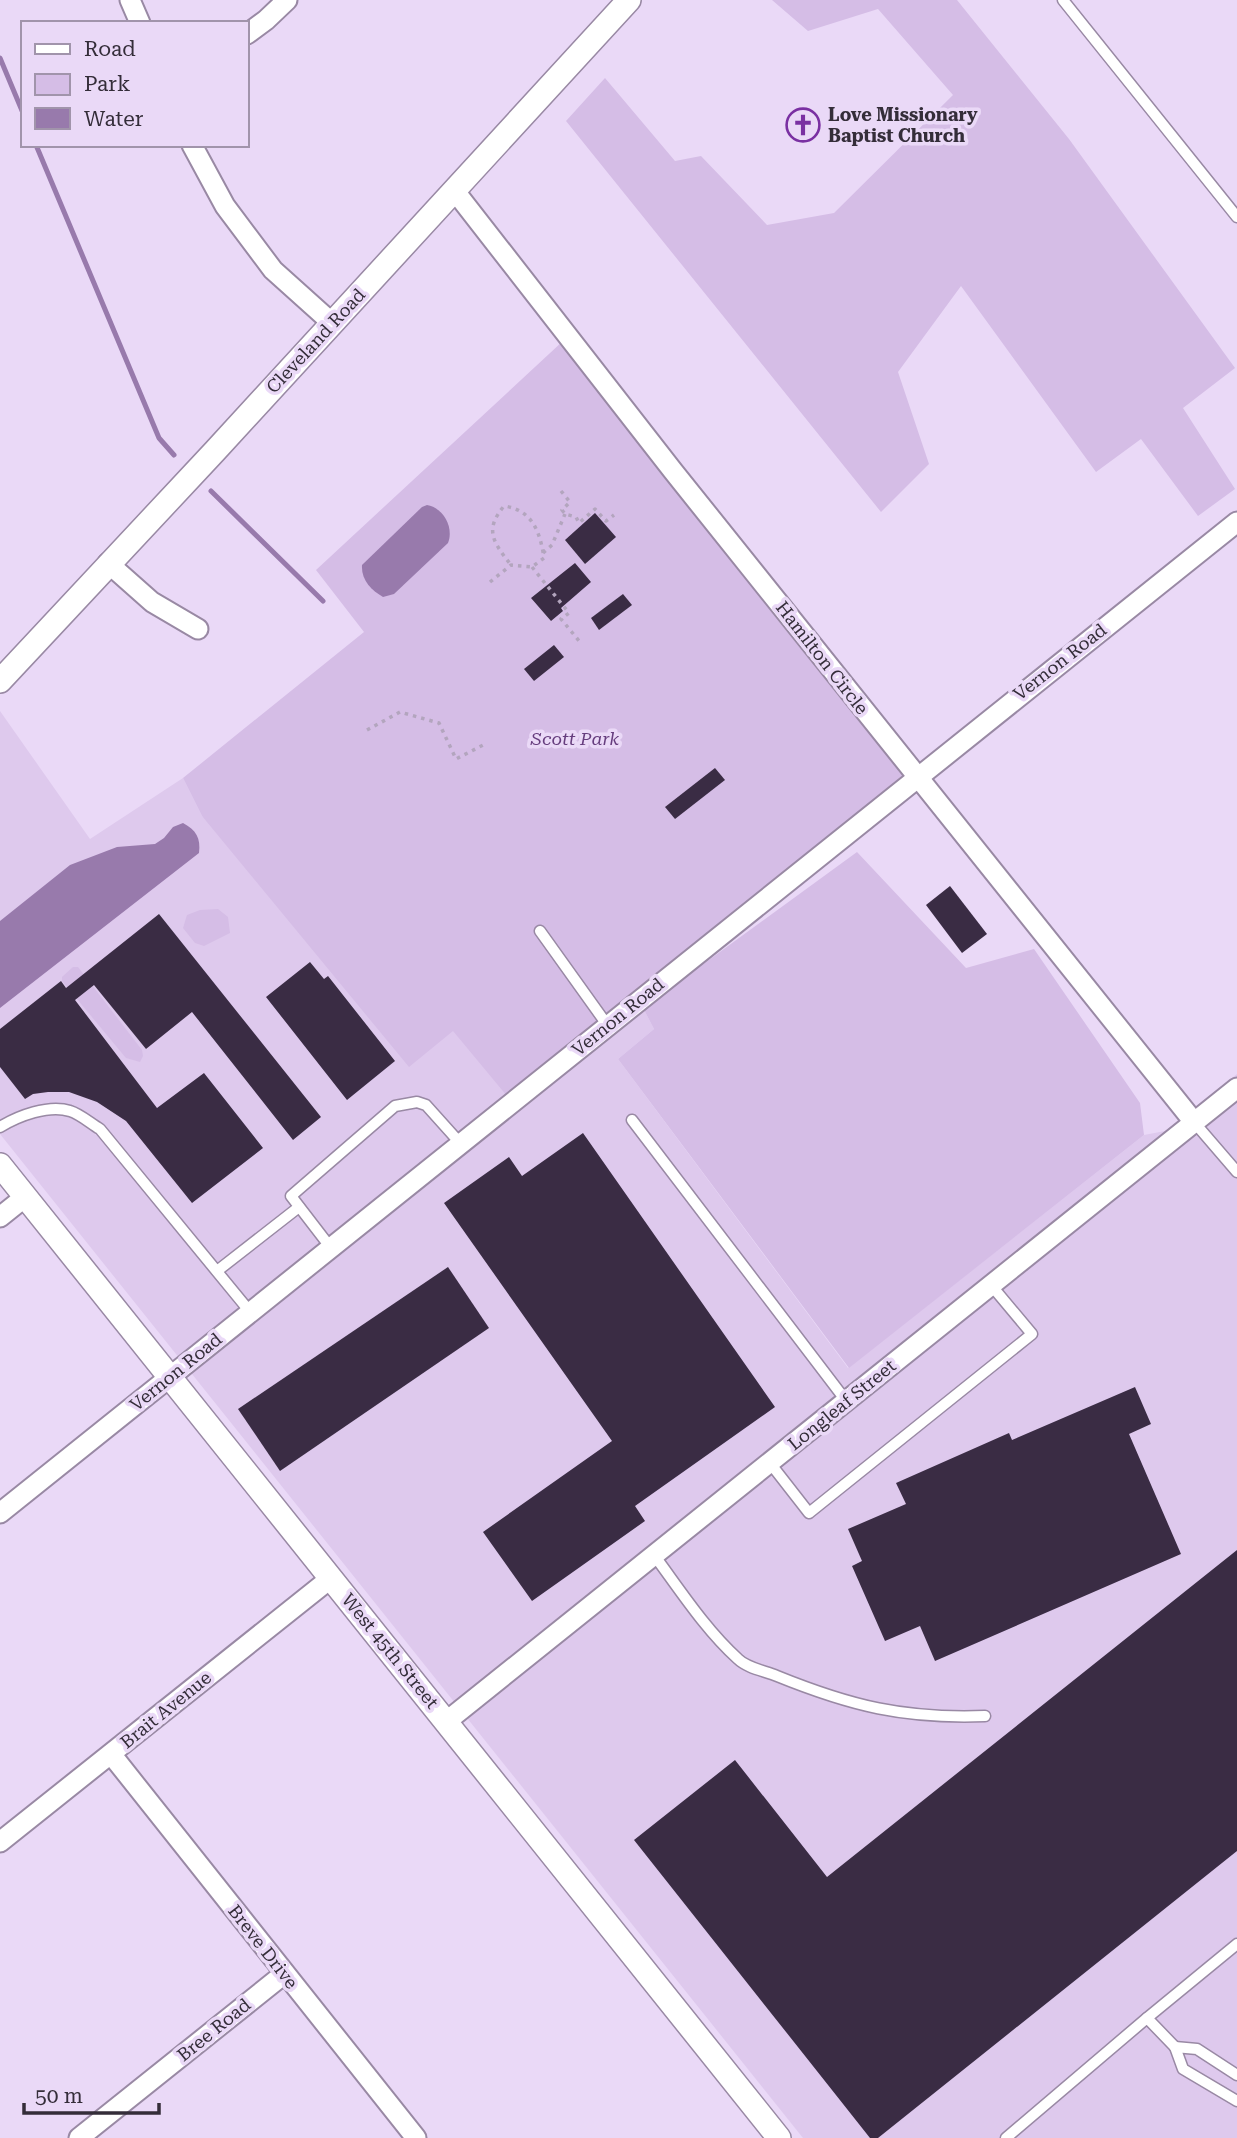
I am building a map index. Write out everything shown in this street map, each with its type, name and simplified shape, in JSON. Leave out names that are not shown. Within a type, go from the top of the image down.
[{"type":"street","points":[[130,0],[139,21]]},
{"type":"street","points":[[248,33],[287,0]]},
{"type":"street","name":"Cleveland Road","points":[[0,681],[629,0]]},
{"type":"street","points":[[193,147],[225,206],[273,270],[332,323]]},
{"type":"street","name":"Hamilton Circle","points":[[454,190],[673,471],[1194,1122]]},
{"type":"street","name":"Vernon Road","points":[[0,1513],[1237,522]]},
{"type":"street","points":[[108,563],[152,602],[198,629]]},
{"type":"street","name":"Longleaf Street","points":[[447,1721],[1237,1088]]},
{"type":"street","name":"West 45th Street","points":[[0,1165],[779,2138]]},
{"type":"street","points":[[0,1217],[25,1197]]},
{"type":"street","name":"Brait Avenue","points":[[0,1842],[331,1578]]},
{"type":"street","name":"Breve Drive","points":[[111,1754],[416,2138]]},
{"type":"street","name":"Bree Road","points":[[79,2138],[284,1974]]},
{"type":"lane","points":[[1063,0],[1237,217]]},
{"type":"lane","points":[[540,932],[608,1026]]},
{"type":"lane","points":[[331,1248],[290,1196],[395,1106],[417,1102],[426,1105],[461,1144]]},
{"type":"lane","points":[[0,1127],[16,1118],[48,1110],[69,1111],[100,1129],[251,1313]]},
{"type":"lane","points":[[632,1120],[847,1402]]},
{"type":"lane","points":[[1194,1122],[1237,1172]]},
{"type":"lane","points":[[217,1271],[299,1207]]},
{"type":"lane","points":[[770,1463],[809,1513],[1032,1334],[991,1285]]},
{"type":"lane","points":[[654,1555],[709,1628],[740,1662],[839,1700],[892,1713],[985,1716]]},
{"type":"lane","points":[[1006,2138],[1237,1944]]},
{"type":"lane","points":[[1147,2018],[1175,2047],[1183,2069],[1237,2101]]},
{"type":"lane","points":[[1175,2047],[1197,2049],[1237,2075]]},
{"type":"path","points":[[543,553],[552,545],[565,514],[562,510],[570,502],[561,491]]},
{"type":"path","points":[[490,582],[511,565],[533,567],[544,558],[534,526],[526,514],[519,508],[504,506],[492,522],[492,529],[497,547],[511,565]]},
{"type":"path","points":[[565,514],[576,517],[579,523],[595,509],[606,521],[614,515]]},
{"type":"path","points":[[533,567],[569,613],[561,619],[580,642]]},
{"type":"path","points":[[367,730],[400,712],[439,723],[456,759],[487,743]]},
{"type":"shaded area","points":[[0,711],[90,839],[183,778],[202,816],[453,1031],[643,1008],[654,1029],[618,1059],[848,1368],[1144,1135],[1165,1131],[1237,1074],[1237,2138],[803,2138],[0,1134]]},
{"type":"green space","points":[[772,0],[957,0],[1069,139],[1235,368],[1183,408],[1235,489],[1198,516],[1141,439],[1096,472],[961,286],[898,372],[929,464],[881,512],[566,121],[605,78],[675,161],[701,156],[767,225],[834,213],[953,95],[878,9],[808,31]]},
{"type":"green space","name":"Scott Park","points":[[563,341],[905,775],[507,1096],[453,1031],[409,1067],[202,816],[183,778],[364,632],[316,570]]},
{"type":"green space","points":[[857,852],[966,968],[1034,949],[1140,1103],[1144,1135],[849,1368],[618,1059],[654,1029],[643,1008]]},
{"type":"green space","points":[[218,909],[228,917],[230,933],[204,946],[195,943],[183,928],[187,915],[200,910]]},
{"type":"green space","points":[[73,967],[78,967],[142,1050],[140,1062],[126,1058],[62,981],[62,977]]},
{"type":"water","points":[[427,505],[443,514],[450,531],[448,543],[394,594],[383,597],[368,584],[362,565]]},
{"type":"water","points":[[183,823],[197,835],[199,853],[0,1008],[0,921],[70,865],[117,847],[155,844],[173,827]]},
{"type":"building","points":[[595,513],[616,537],[585,564],[565,540]]},
{"type":"building","points":[[575,563],[591,582],[561,608],[563,611],[551,621],[531,598]]},
{"type":"building","points":[[623,594],[632,605],[599,630],[591,618]]},
{"type":"building","points":[[554,645],[564,657],[534,681],[524,669]]},
{"type":"building","points":[[715,768],[725,780],[675,819],[665,807]]},
{"type":"building","points":[[950,886],[987,934],[962,953],[926,905]]},
{"type":"building","points":[[159,914],[321,1117],[293,1140],[192,1012],[146,1049],[94,985],[75,1000],[157,1108],[204,1073],[263,1148],[192,1203],[126,1121],[97,1102],[69,1092],[33,1094],[25,1099],[0,1067],[0,1029],[61,981],[66,988]]},
{"type":"building","points":[[310,962],[324,979],[328,976],[395,1061],[347,1100],[266,997]]},
{"type":"building","points":[[583,1133],[775,1407],[635,1506],[645,1521],[532,1601],[483,1532],[612,1441],[444,1203],[509,1157],[522,1176]]},
{"type":"building","points":[[448,1267],[489,1328],[280,1471],[238,1409]]},
{"type":"building","points":[[1135,1387],[1151,1424],[1129,1434],[1181,1554],[935,1661],[920,1626],[885,1641],[852,1566],[862,1561],[848,1529],[906,1504],[896,1483],[1009,1433],[1012,1440]]},
{"type":"building","points":[[1237,1550],[1237,1851],[878,2138],[870,2138],[634,1840],[735,1760],[827,1877]]},
{"type":"waterway","points":[[0,58],[21,108]]},
{"type":"waterway","points":[[37,147],[159,438],[174,455]]},
{"type":"waterway","points":[[211,491],[323,601]]},
{"type":"place","name":"Love Missionary Baptist Church","points":[[803,125]]}]
